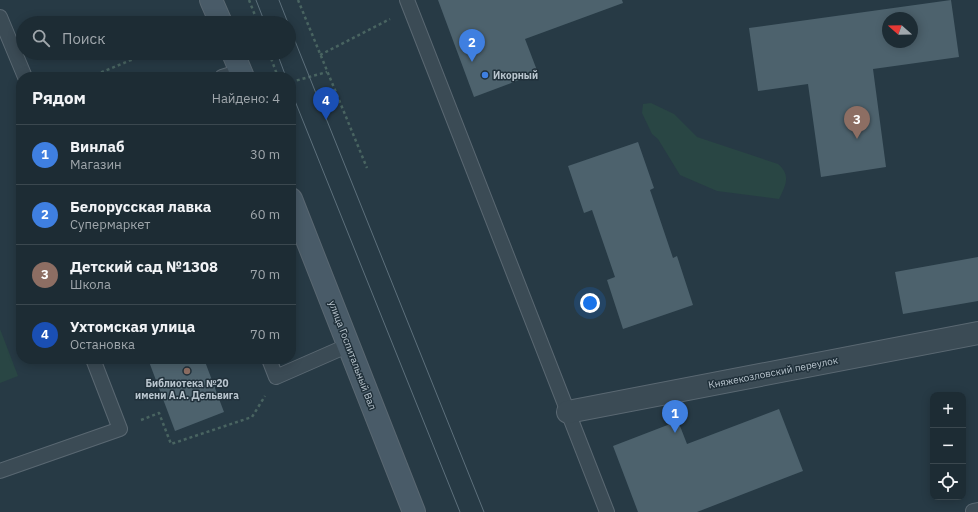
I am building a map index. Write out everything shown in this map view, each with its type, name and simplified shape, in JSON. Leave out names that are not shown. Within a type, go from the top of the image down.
[{"type":"main road","points":[[211,0],[218,16]]},
{"type":"main road","name":"улица Госпитальный Вал","points":[[296,212],[414,512]]},
{"type":"street","name":"Княжекозловский переулок","points":[[568,412],[978,333]]},
{"type":"lane","points":[[409,4],[607,512]]},
{"type":"lane","points":[[0,17],[16,55]]},
{"type":"lane","points":[[18,60],[23,72]]},
{"type":"lane","points":[[271,364],[276,377],[349,345]]},
{"type":"lane","points":[[0,471],[120,429],[95,364]]},
{"type":"path","points":[[249,0],[255,16]]},
{"type":"path","points":[[298,0],[368,168]]},
{"type":"path","points":[[320,55],[409,4]]},
{"type":"path","points":[[102,72],[131,60]]},
{"type":"path","points":[[272,60],[276,72]]},
{"type":"path","points":[[296,81],[327,72]]},
{"type":"path","points":[[120,429],[159,413],[171,444],[252,417],[276,377]]},
{"type":"green space","points":[[651,103],[674,114],[697,137],[778,164],[785,172],[786,176],[784,189],[779,199],[717,191],[680,175],[658,139],[652,134],[642,113],[643,104]]},
{"type":"green space","points":[[0,329],[18,376],[0,383]]},
{"type":"building","points":[[438,0],[622,0],[623,3],[525,39],[538,73],[474,97]]},
{"type":"building","points":[[951,0],[959,57],[873,69],[886,167],[821,177],[808,84],[758,91],[749,28]]},
{"type":"building","points":[[638,142],[654,188],[650,190],[673,258],[677,256],[693,305],[623,329],[607,280],[615,277],[592,210],[584,213],[568,166]]},
{"type":"building","points":[[978,257],[978,301],[903,314],[895,272]]},
{"type":"building","points":[[150,364],[206,364],[224,412],[175,431]]},
{"type":"building","points":[[779,409],[803,471],[697,512],[638,512],[613,446],[678,421],[687,444]]},
{"type":"tram line","points":[[256,0],[262,16]]},
{"type":"tram line","points":[[279,0],[285,16]]},
{"type":"tram line","points":[[296,43],[484,512]]},
{"type":"tram line","points":[[280,60],[284,72]]},
{"type":"tram line","points":[[296,103],[460,512]]},
{"type":"place","name":"Белорусская лавка","points":[[472,62]]},
{"type":"place","name":"Икорный","points":[[485,75]]},
{"type":"place","name":"Ухтомская улица","points":[[326,120]]},
{"type":"place","name":"Детский сад №1308","points":[[857,139]]},
{"type":"place","name":"Библиотека №20 имени А.А. Дельвига","points":[[187,371]]},
{"type":"place","name":"Винлаб","points":[[675,433]]}]
